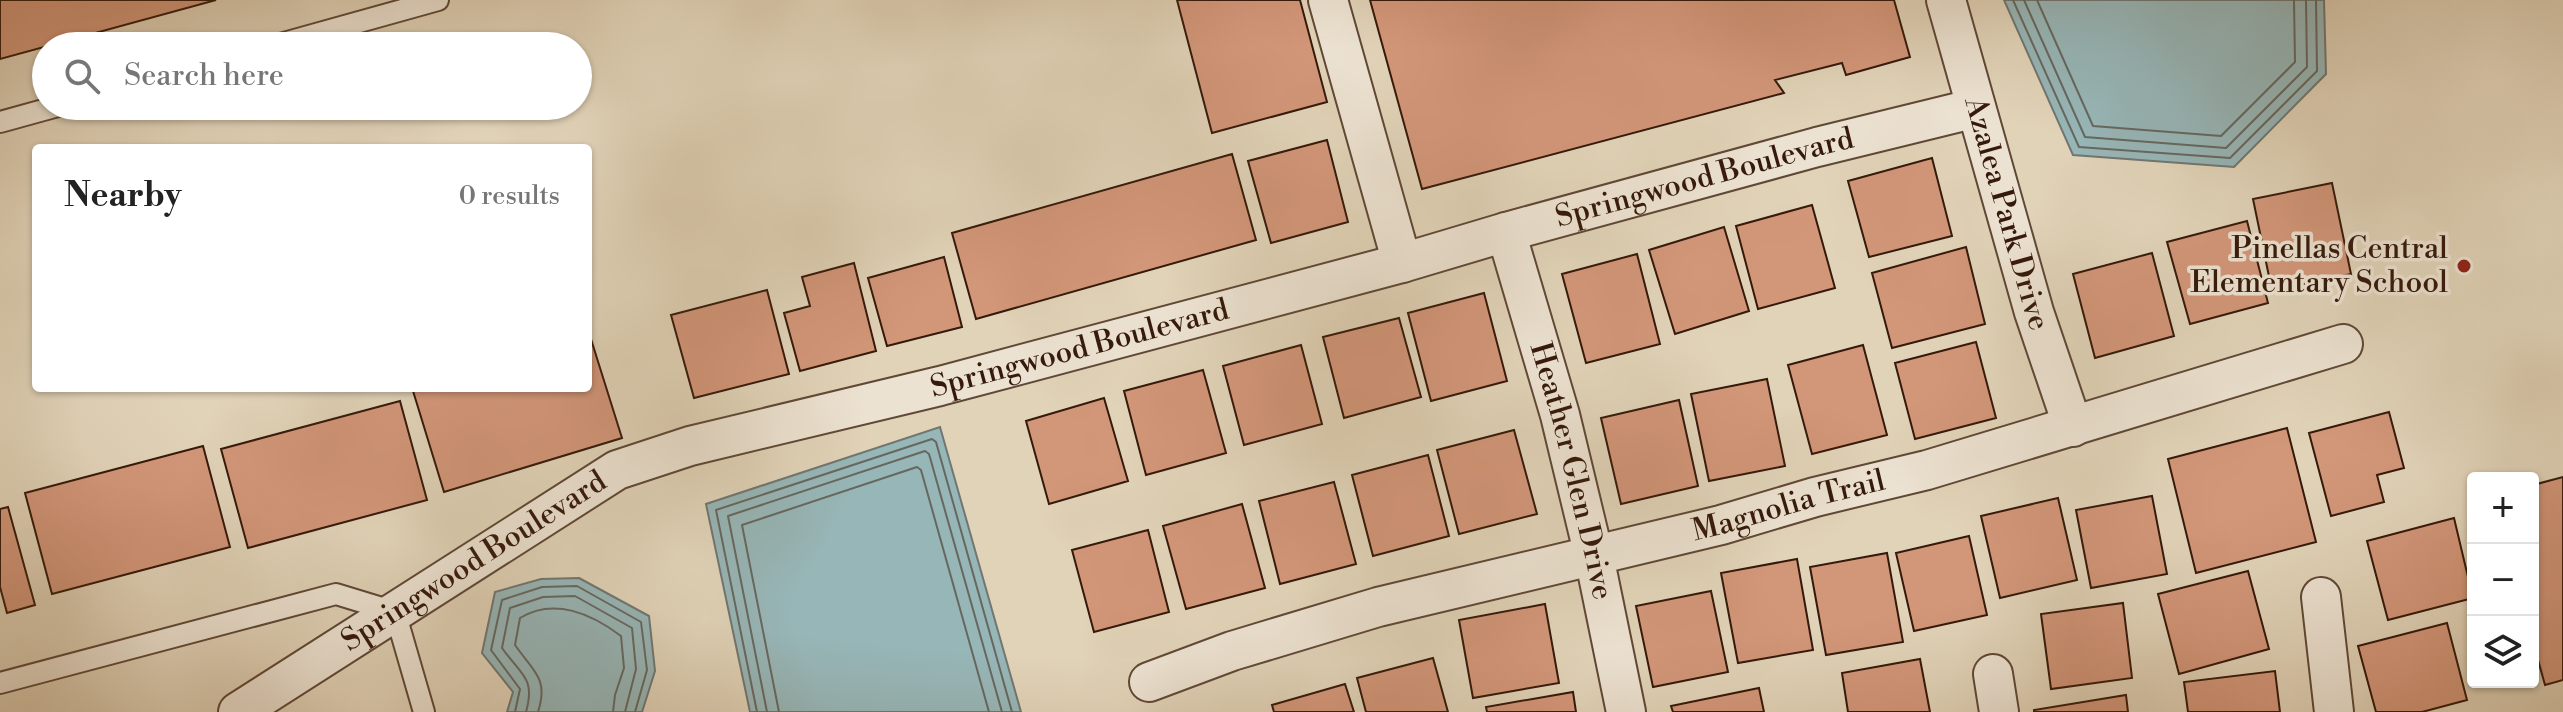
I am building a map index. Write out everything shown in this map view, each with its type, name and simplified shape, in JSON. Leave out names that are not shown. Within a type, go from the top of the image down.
[{"type":"street","points":[[1328,0],[1402,263]]},
{"type":"street","name":"Azalea Park Drive","points":[[1946,0],[2034,312],[2073,427]]},
{"type":"street","name":"Springwood Boulevard","points":[[238,712],[617,470],[690,446],[940,386],[1402,263],[1817,147],[1976,108]]},
{"type":"street","name":"Heather Glen Drive","points":[[1506,232],[1560,415],[1594,556],[1626,712]]},
{"type":"street","name":"Magnolia Trail","points":[[1149,682],[1232,651],[1378,607],[1594,556],[1927,470],[2343,344]]},
{"type":"street","points":[[2321,597],[2334,712]]},
{"type":"street","points":[[1993,674],[1999,712]]},
{"type":"lane","points":[[323,32],[438,0]]},
{"type":"lane","points":[[0,122],[32,113]]},
{"type":"lane","points":[[0,683],[336,594],[395,612],[424,712]]},
{"type":"water","points":[[2004,0],[2324,0],[2326,74],[2234,167],[2073,155]]},
{"type":"water","points":[[940,427],[1021,712],[750,712],[706,504]]},
{"type":"water","points":[[579,578],[649,616],[655,671],[642,712],[507,712],[513,692],[482,653],[495,592],[541,579]]},
{"type":"building","points":[[0,0],[216,0],[99,32],[32,32],[32,50],[0,59]]},
{"type":"building","points":[[1177,0],[1300,0],[1327,102],[1212,133]]},
{"type":"building","points":[[1370,0],[1894,0],[1910,57],[1846,75],[1842,63],[1775,80],[1784,93],[1422,189]]},
{"type":"building","points":[[1327,140],[1348,222],[1271,243],[1248,161]]},
{"type":"building","points":[[1232,154],[1256,240],[976,319],[952,233]]},
{"type":"building","points":[[1932,158],[1952,236],[1869,257],[1848,181]]},
{"type":"building","points":[[2332,183],[2351,274],[2272,291],[2253,199]]},
{"type":"building","points":[[1812,205],[1835,288],[1758,309],[1736,226]]},
{"type":"building","points":[[2247,221],[2268,303],[2190,324],[2167,242]]},
{"type":"building","points":[[1724,227],[1749,311],[1675,334],[1649,250]]},
{"type":"building","points":[[1966,247],[1985,324],[1892,348],[1872,273]]},
{"type":"building","points":[[2152,253],[2174,336],[2095,358],[2073,274]]},
{"type":"building","points":[[1637,254],[1660,344],[1586,363],[1562,274]]},
{"type":"building","points":[[944,257],[962,327],[887,346],[868,278]]},
{"type":"building","points":[[854,263],[876,351],[800,371],[784,313],[810,306],[802,277]]},
{"type":"building","points":[[767,290],[789,374],[694,398],[671,315]]},
{"type":"building","points":[[1484,293],[1507,381],[1431,401],[1408,313]]},
{"type":"building","points":[[1399,318],[1421,397],[1344,418],[1323,337]]},
{"type":"building","points":[[592,342],[622,438],[444,492],[413,392],[592,392]]},
{"type":"building","points":[[1976,342],[1996,418],[1915,439],[1895,363]]},
{"type":"building","points":[[1301,345],[1322,424],[1244,445],[1223,366]]},
{"type":"building","points":[[1863,345],[1887,435],[1812,454],[1788,365]]},
{"type":"building","points":[[1203,370],[1226,453],[1146,475],[1124,391]]},
{"type":"building","points":[[1767,379],[1785,466],[1709,481],[1691,394]]},
{"type":"building","points":[[1104,398],[1128,481],[1049,504],[1026,421]]},
{"type":"building","points":[[1679,400],[1698,486],[1621,504],[1601,418]]},
{"type":"building","points":[[400,401],[427,500],[248,548],[221,449]]},
{"type":"building","points":[[2389,412],[2404,468],[2377,475],[2384,502],[2331,516],[2309,433]]},
{"type":"building","points":[[2287,428],[2316,542],[2196,573],[2168,459]]},
{"type":"building","points":[[1514,430],[1537,514],[1459,534],[1437,450]]},
{"type":"building","points":[[203,446],[230,547],[52,594],[25,493]]},
{"type":"building","points":[[1428,455],[1449,536],[1373,556],[1352,475]]},
{"type":"building","points":[[2563,477],[2563,680],[2545,685],[2539,664],[2539,483]]},
{"type":"building","points":[[1334,482],[1356,564],[1280,584],[1259,501]]},
{"type":"building","points":[[2152,496],[2167,574],[2091,588],[2076,510]]},
{"type":"building","points":[[2058,498],[2077,580],[2000,598],[1981,516]]},
{"type":"building","points":[[1242,504],[1265,588],[1186,609],[1163,526]]},
{"type":"building","points":[[8,507],[35,605],[7,613],[0,587],[0,509]]},
{"type":"building","points":[[2454,518],[2467,573],[2467,600],[2388,620],[2367,541]]},
{"type":"building","points":[[1148,530],[1169,612],[1094,632],[1072,550]]},
{"type":"building","points":[[1969,536],[1987,615],[1914,631],[1896,553]]},
{"type":"building","points":[[1887,553],[1903,642],[1826,655],[1810,567]]},
{"type":"building","points":[[1797,559],[1813,650],[1738,663],[1721,573]]},
{"type":"building","points":[[2248,571],[2269,649],[2179,674],[2158,594]]},
{"type":"building","points":[[1711,591],[1728,672],[1653,687],[1636,606]]},
{"type":"building","points":[[2123,603],[2132,678],[2051,689],[2041,614]]},
{"type":"building","points":[[1545,604],[1559,683],[1473,698],[1459,620]]},
{"type":"building","points":[[2447,623],[2467,700],[2422,712],[2376,712],[2358,646]]},
{"type":"building","points":[[1433,658],[1448,712],[1366,712],[1357,678]]},
{"type":"building","points":[[1920,659],[1930,712],[1848,712],[1842,673]]},
{"type":"building","points":[[2275,671],[2280,712],[2188,712],[2184,682]]},
{"type":"building","points":[[1345,684],[1354,712],[1274,712],[1272,705]]},
{"type":"building","points":[[1759,688],[1764,712],[1673,712],[1671,706]]},
{"type":"building","points":[[1573,692],[1576,712],[1487,712],[1486,707]]},
{"type":"building","points":[[2126,695],[2128,712],[2034,712],[2034,710]]},
{"type":"place","name":"Pinellas Central Elementary School","points":[[2464,266]]}]
